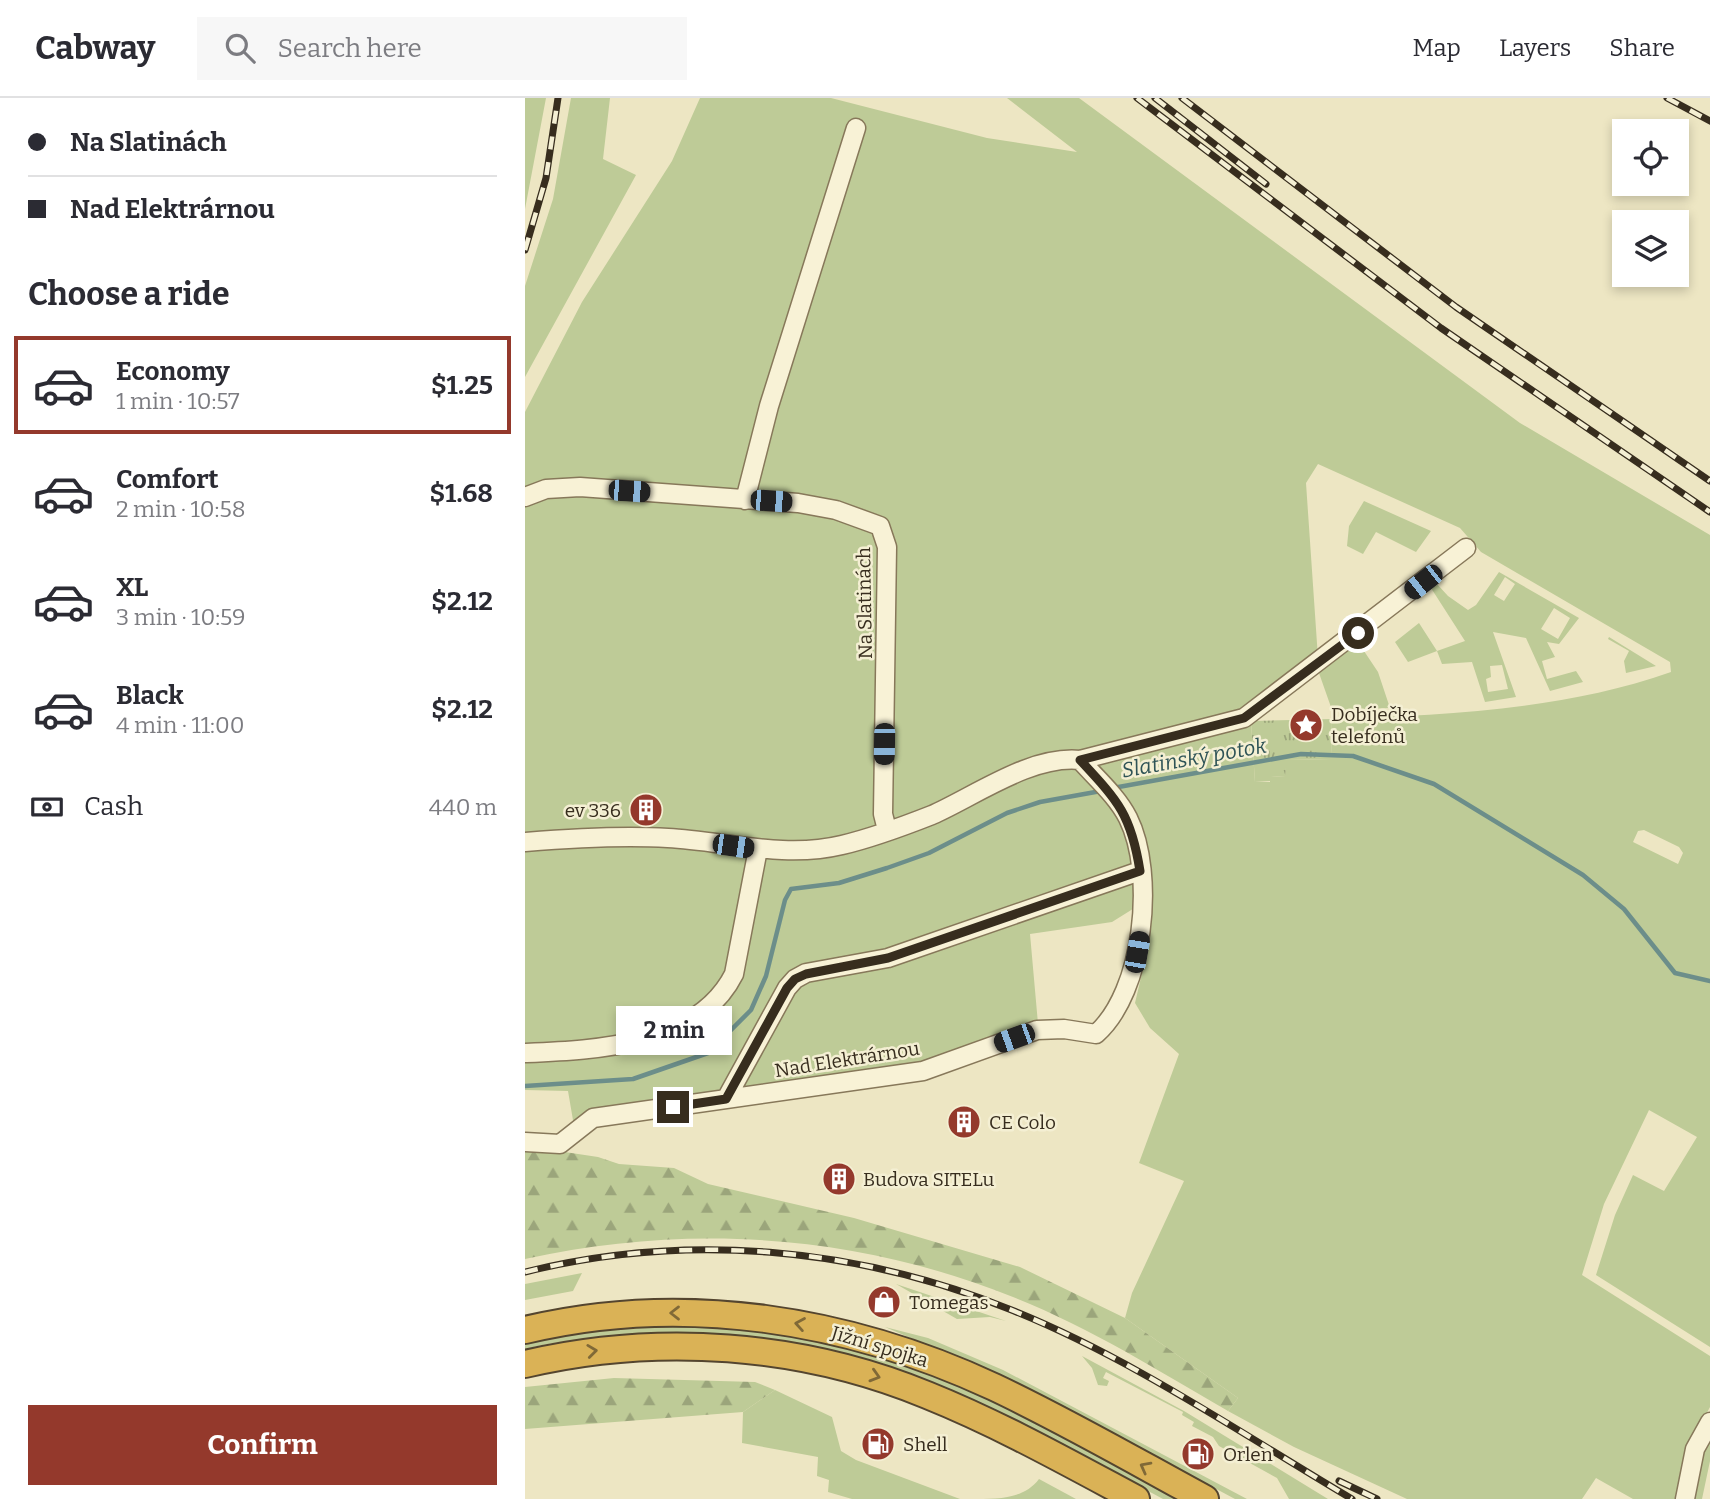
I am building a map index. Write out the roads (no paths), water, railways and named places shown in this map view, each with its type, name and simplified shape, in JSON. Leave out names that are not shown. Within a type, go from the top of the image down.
[{"type":"highway","name":"Jižní spojka","points":[[525,1329],[606,1316],[675,1312],[778,1320],[847,1334],[916,1355],[993,1387],[1205,1499]]},
{"type":"highway","name":"Jižní spojka","points":[[525,1364],[615,1348],[680,1347],[750,1351],[827,1364],[893,1382],[970,1413],[1136,1499]]},
{"type":"street","points":[[745,500],[769,406],[856,128]]},
{"type":"street","name":"Na Slatinách","points":[[525,497],[546,489],[580,487],[798,503],[836,510],[880,526],[887,547],[883,814],[887,830]]},
{"type":"street","points":[[525,842],[631,836],[758,849],[820,849],[842,845],[934,814],[1013,775],[1064,760],[1080,760],[1244,718],[1466,548]]},
{"type":"street","points":[[726,1099],[787,988],[799,976],[888,958],[1140,871],[1131,826],[1112,796],[1080,760]]},
{"type":"street","points":[[525,1054],[579,1049],[647,1037],[680,1027],[710,1008],[734,974],[758,849]]},
{"type":"street","name":"Nad Elektrárnou","points":[[525,1142],[560,1144],[593,1118],[923,1071],[1037,1030],[1064,1029],[1096,1034],[1109,1023],[1129,982],[1139,938],[1140,871]]},
{"type":"street","points":[[1685,1499],[1695,1448],[1710,1422]]},
{"type":"waterway","name":"Slatinský potok","points":[[1113,788],[1301,754],[1353,756],[1434,784],[1583,875],[1624,909],[1675,973],[1710,981]]},
{"type":"waterway","name":"Slatinský potok","points":[[525,1086],[633,1079],[708,1053],[751,1010],[766,976],[785,900],[791,889],[839,883],[887,868],[929,853],[1007,813],[1040,802],[1101,791]]},
{"type":"railway","points":[[525,250],[546,178],[558,98]]},
{"type":"railway","points":[[1137,98],[1441,328],[1710,512]]},
{"type":"railway","points":[[1155,98],[1266,184]]},
{"type":"railway","points":[[1182,98],[1456,307],[1710,481]]},
{"type":"railway","points":[[1667,98],[1710,121]]},
{"type":"railway","points":[[525,1272],[647,1252],[709,1250],[770,1252],[891,1271],[951,1288],[1009,1309],[1097,1349],[1184,1397],[1352,1499]]},
{"type":"railway","points":[[1339,1481],[1377,1499]]},
{"type":"place","name":"Dobíječka telefonů","points":[[1306,725]]},
{"type":"place","name":"ev 336","points":[[646,810]]},
{"type":"place","name":"CE Colo","points":[[964,1122]]},
{"type":"place","name":"Budova SITELu","points":[[839,1179]]},
{"type":"place","name":"Tomegas","points":[[884,1302]]},
{"type":"place","name":"Shell","points":[[878,1444]]},
{"type":"place","name":"Orlen","points":[[1198,1454]]}]
